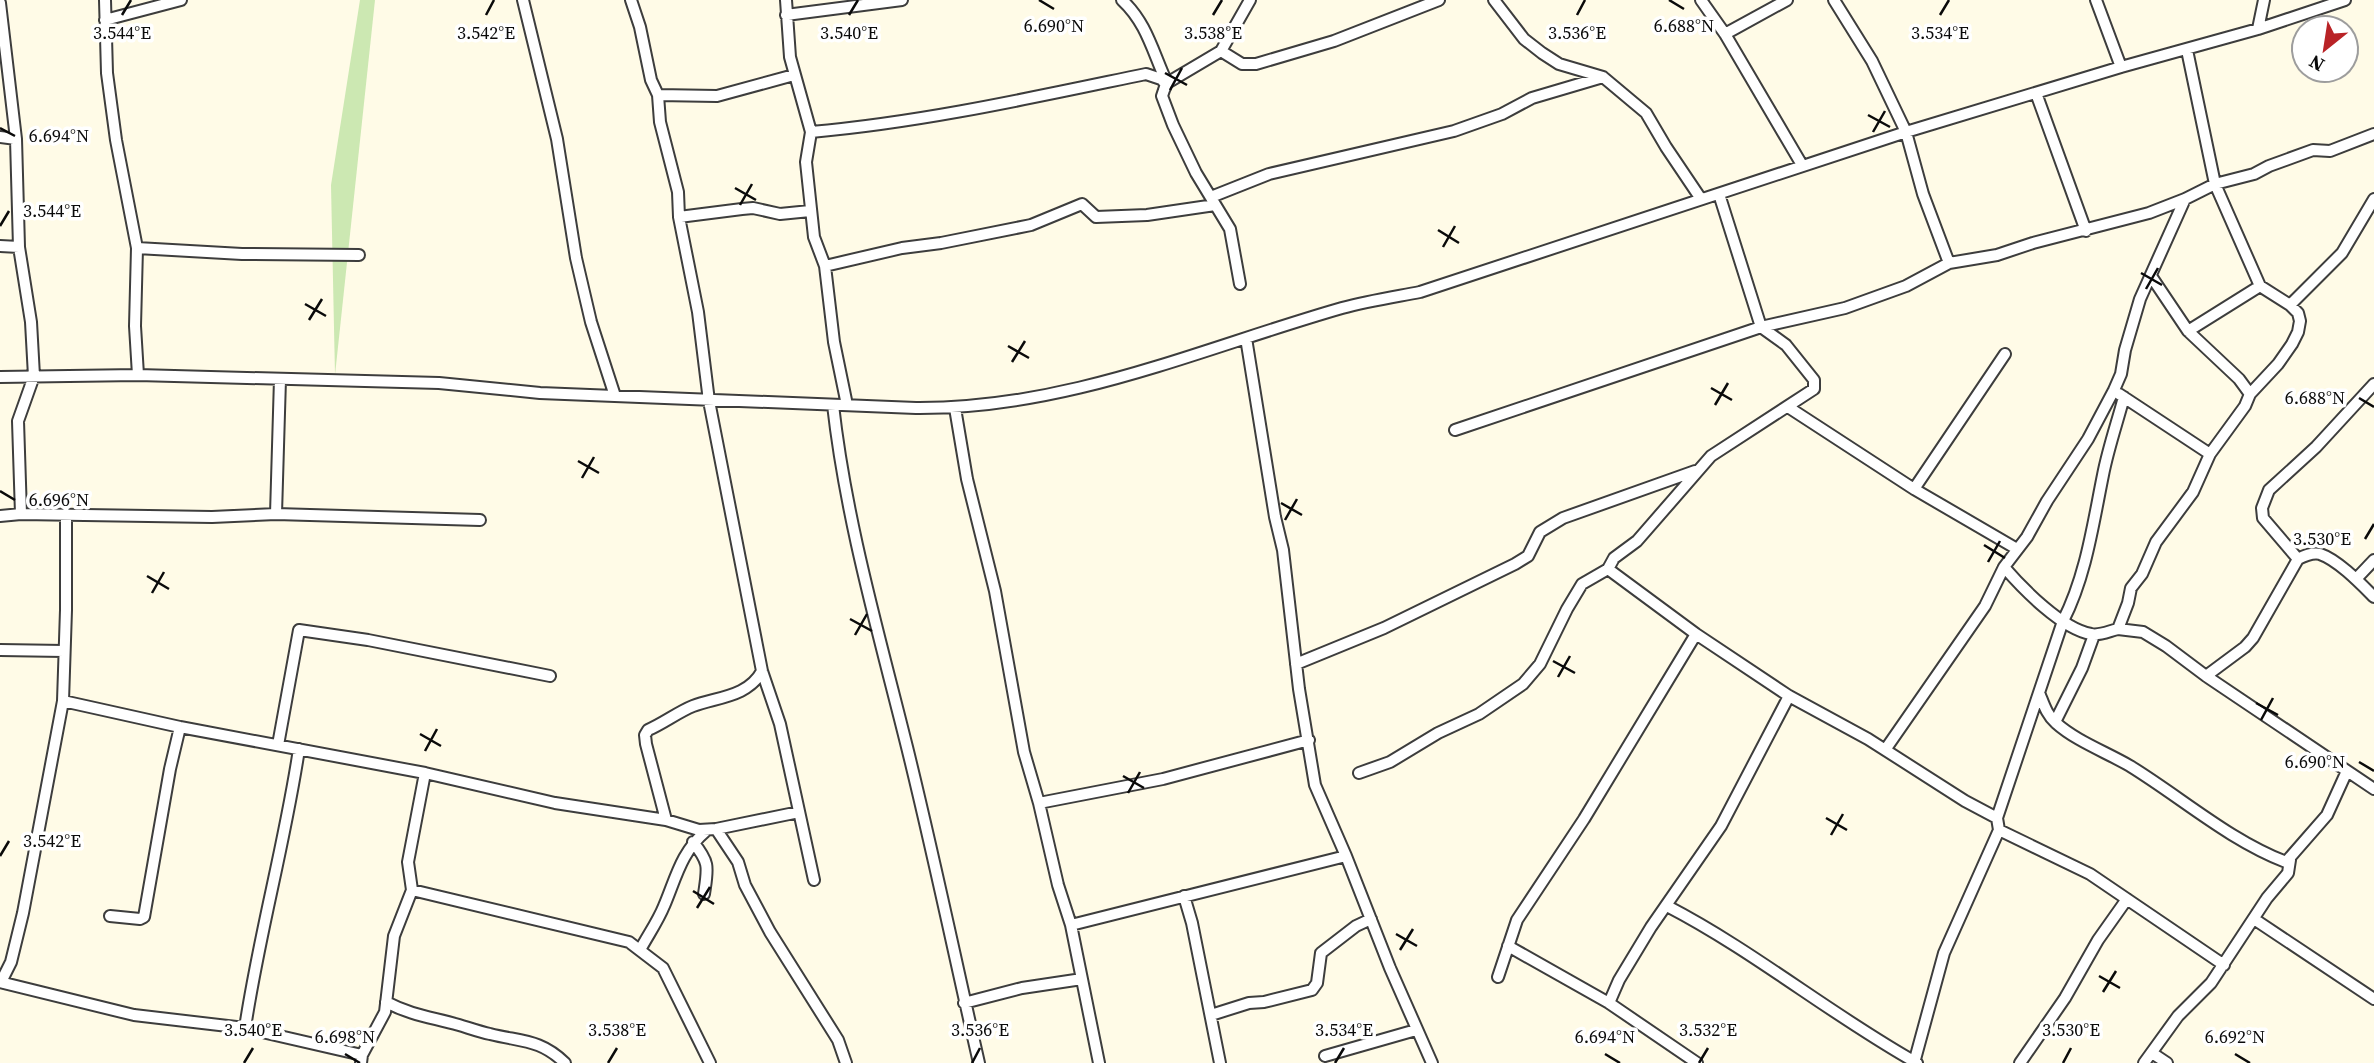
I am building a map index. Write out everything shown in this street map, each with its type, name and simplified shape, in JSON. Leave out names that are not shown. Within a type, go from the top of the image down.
[{"type":"street","points":[[105,0],[107,73],[116,140],[137,248],[135,326],[138,375]]},
{"type":"street","points":[[105,20],[181,0]]},
{"type":"street","points":[[523,0],[557,139],[576,258],[591,322],[615,396]]},
{"type":"street","points":[[631,0],[651,79],[658,95],[660,122],[678,192],[678,217],[701,332],[709,401],[762,671],[780,724],[814,880]]},
{"type":"street","points":[[786,0],[790,57],[811,132],[806,162],[810,211],[814,237],[825,266],[834,342],[847,405]]},
{"type":"street","points":[[786,15],[902,0]]},
{"type":"street","points":[[1122,0],[1143,25],[1167,83]]},
{"type":"street","points":[[1162,96],[1167,83],[1221,51],[1250,0]]},
{"type":"street","points":[[1221,51],[1242,64],[1256,64],[1334,41],[1439,0]]},
{"type":"street","points":[[1494,0],[1524,39],[1542,53],[1559,64],[1603,77],[1614,89],[1647,113],[1701,199]]},
{"type":"street","points":[[1701,0],[1726,34],[1802,165]]},
{"type":"street","points":[[1726,34],[1787,0]]},
{"type":"street","points":[[1833,0],[1872,61],[1906,132],[1926,204],[1948,262]]},
{"type":"street","points":[[2096,0],[2121,67]]},
{"type":"street","points":[[2258,29],[2264,0]]},
{"type":"street","points":[[0,377],[138,375],[439,383],[540,393],[955,408],[1047,397],[1145,372],[1345,307],[1420,292],[1906,132],[2258,29],[2344,0]]},
{"type":"street","points":[[0,3],[16,139],[19,247],[31,322],[34,376],[18,421],[21,514]]},
{"type":"street","points":[[2118,629],[2129,603],[2131,588],[2142,574],[2156,542],[2193,492],[2210,454],[2245,406],[2250,394],[2278,363],[2298,332],[2300,321],[2298,313],[2290,305],[2260,286],[2215,184],[2187,50]]},
{"type":"street","points":[[811,132],[855,128],[1038,98],[1146,74],[1161,79],[1166,84],[1162,96],[1196,173],[1230,229],[1240,284]]},
{"type":"street","points":[[658,95],[717,96],[794,75]]},
{"type":"street","points":[[825,266],[902,248],[1031,225],[1082,204],[1096,217],[1147,215],[1213,201],[1269,174],[1454,131],[1502,114],[1532,98],[1603,77]]},
{"type":"street","points":[[2036,93],[2085,231]]},
{"type":"street","points":[[1455,430],[1761,327],[1845,308],[1906,286],[1948,262],[1989,257],[2149,213],[2215,184],[2254,174],[2314,150],[2330,151],[2374,134]]},
{"type":"street","points":[[0,137],[16,139]]},
{"type":"street","points":[[1359,774],[1390,762],[1438,733],[1479,714],[1523,684],[1540,664],[1582,584],[1608,569],[1614,558],[1637,541],[1711,456],[1814,389],[1814,380],[1786,345],[1761,327],[1719,194]]},
{"type":"street","points":[[1885,750],[1985,606],[2004,567],[2088,439],[2121,374],[2140,299],[2185,199]]},
{"type":"street","points":[[2290,305],[2342,253],[2374,199]]},
{"type":"street","points":[[678,217],[753,208],[780,214],[810,211]]},
{"type":"street","points":[[0,246],[19,247]]},
{"type":"street","points":[[137,248],[242,254],[359,255]]},
{"type":"street","points":[[2151,276],[2188,331],[2239,379],[2250,394]]},
{"type":"street","points":[[2188,331],[2260,286]]},
{"type":"street","points":[[1246,338],[1275,517],[1283,550],[1296,664],[1315,785],[1432,1063]]},
{"type":"street","points":[[1914,489],[2005,354]]},
{"type":"street","points":[[276,514],[280,379]]},
{"type":"street","points":[[2298,559],[2263,518],[2265,499],[2269,490],[2316,447],[2374,384]]},
{"type":"street","points":[[2113,390],[2210,454]]},
{"type":"street","points":[[1667,906],[1708,927],[1827,1008],[1915,1062],[1944,953],[1998,824],[2063,621],[2076,595],[2099,503],[2103,473],[2124,397]]},
{"type":"street","points":[[834,405],[839,454],[864,569],[932,846],[979,1063]]},
{"type":"street","points":[[1788,407],[1914,489],[2017,549]]},
{"type":"street","points":[[955,408],[967,479],[995,591],[1024,752],[1071,925],[1099,1063]]},
{"type":"street","points":[[1296,664],[1384,628],[1515,564],[1528,556],[1540,532],[1563,518],[1698,470]]},
{"type":"street","points":[[66,514],[63,701],[23,913],[11,961],[0,982],[134,1015],[245,1028],[362,1059],[385,1012],[394,936],[412,890],[408,862],[425,774]]},
{"type":"street","points":[[0,516],[66,514],[212,517],[276,514],[480,520]]},
{"type":"street","points":[[2206,676],[2245,648],[2253,638],[2298,559],[2308,555],[2321,555],[2356,579],[2374,597]]},
{"type":"street","points":[[2356,579],[2374,560]]},
{"type":"street","points":[[2004,567],[2030,595],[2063,621],[2094,635],[2118,629],[2143,632],[2374,789]]},
{"type":"street","points":[[1608,569],[1696,634],[1789,696],[1885,750],[1998,824],[2090,874],[2224,965]]},
{"type":"street","points":[[278,745],[299,630],[368,640],[550,676]]},
{"type":"street","points":[[1498,977],[1517,920],[1584,819],[1696,634]]},
{"type":"street","points":[[2055,722],[2082,668],[2094,635]]},
{"type":"street","points":[[0,650],[64,651]]},
{"type":"street","points":[[666,820],[646,744],[645,735],[648,730],[691,707],[733,696],[755,681],[762,671]]},
{"type":"street","points":[[2040,695],[2055,722],[2141,773],[2236,838],[2260,852],[2286,862],[2290,860],[2288,873],[2267,898],[2211,984],[2178,1016],[2144,1063]]},
{"type":"street","points":[[1609,1003],[1619,979],[1651,926],[1721,825],[1789,696]]},
{"type":"street","points":[[63,701],[555,803],[666,820],[711,830],[738,862],[745,886],[838,1040],[846,1063]]},
{"type":"street","points":[[110,916],[140,919],[144,917],[180,727]]},
{"type":"street","points":[[1040,803],[1163,779],[1309,740]]},
{"type":"street","points":[[245,1028],[255,964],[279,865],[299,749]]},
{"type":"street","points":[[2286,862],[2327,815],[2347,771]]},
{"type":"street","points":[[640,950],[663,910],[675,874],[693,842],[711,830],[799,812]]},
{"type":"street","points":[[693,842],[706,858],[704,894]]},
{"type":"street","points":[[1071,925],[1346,856]]},
{"type":"street","points":[[412,890],[629,942],[663,968],[710,1063]]},
{"type":"street","points":[[1184,896],[1220,1063]]},
{"type":"street","points":[[2020,1063],[2065,998],[2098,940],[2127,899]]},
{"type":"street","points":[[1211,1015],[1249,1003],[1312,990],[1317,983],[1321,953],[1356,926],[1371,919]]},
{"type":"street","points":[[2254,919],[2374,999]]},
{"type":"street","points":[[1508,946],[1609,1003],[1697,1063]]},
{"type":"street","points":[[964,1003],[1022,988],[1082,979]]},
{"type":"street","points":[[386,1002],[416,1016],[489,1034],[536,1042],[551,1050],[565,1063]]},
{"type":"street","points":[[1325,1056],[1416,1030]]},
{"type":"street","points":[[2152,1053],[2167,1063]]},
{"type":"green space","points":[[360,0],[375,0],[335,375],[331,185]]}]
